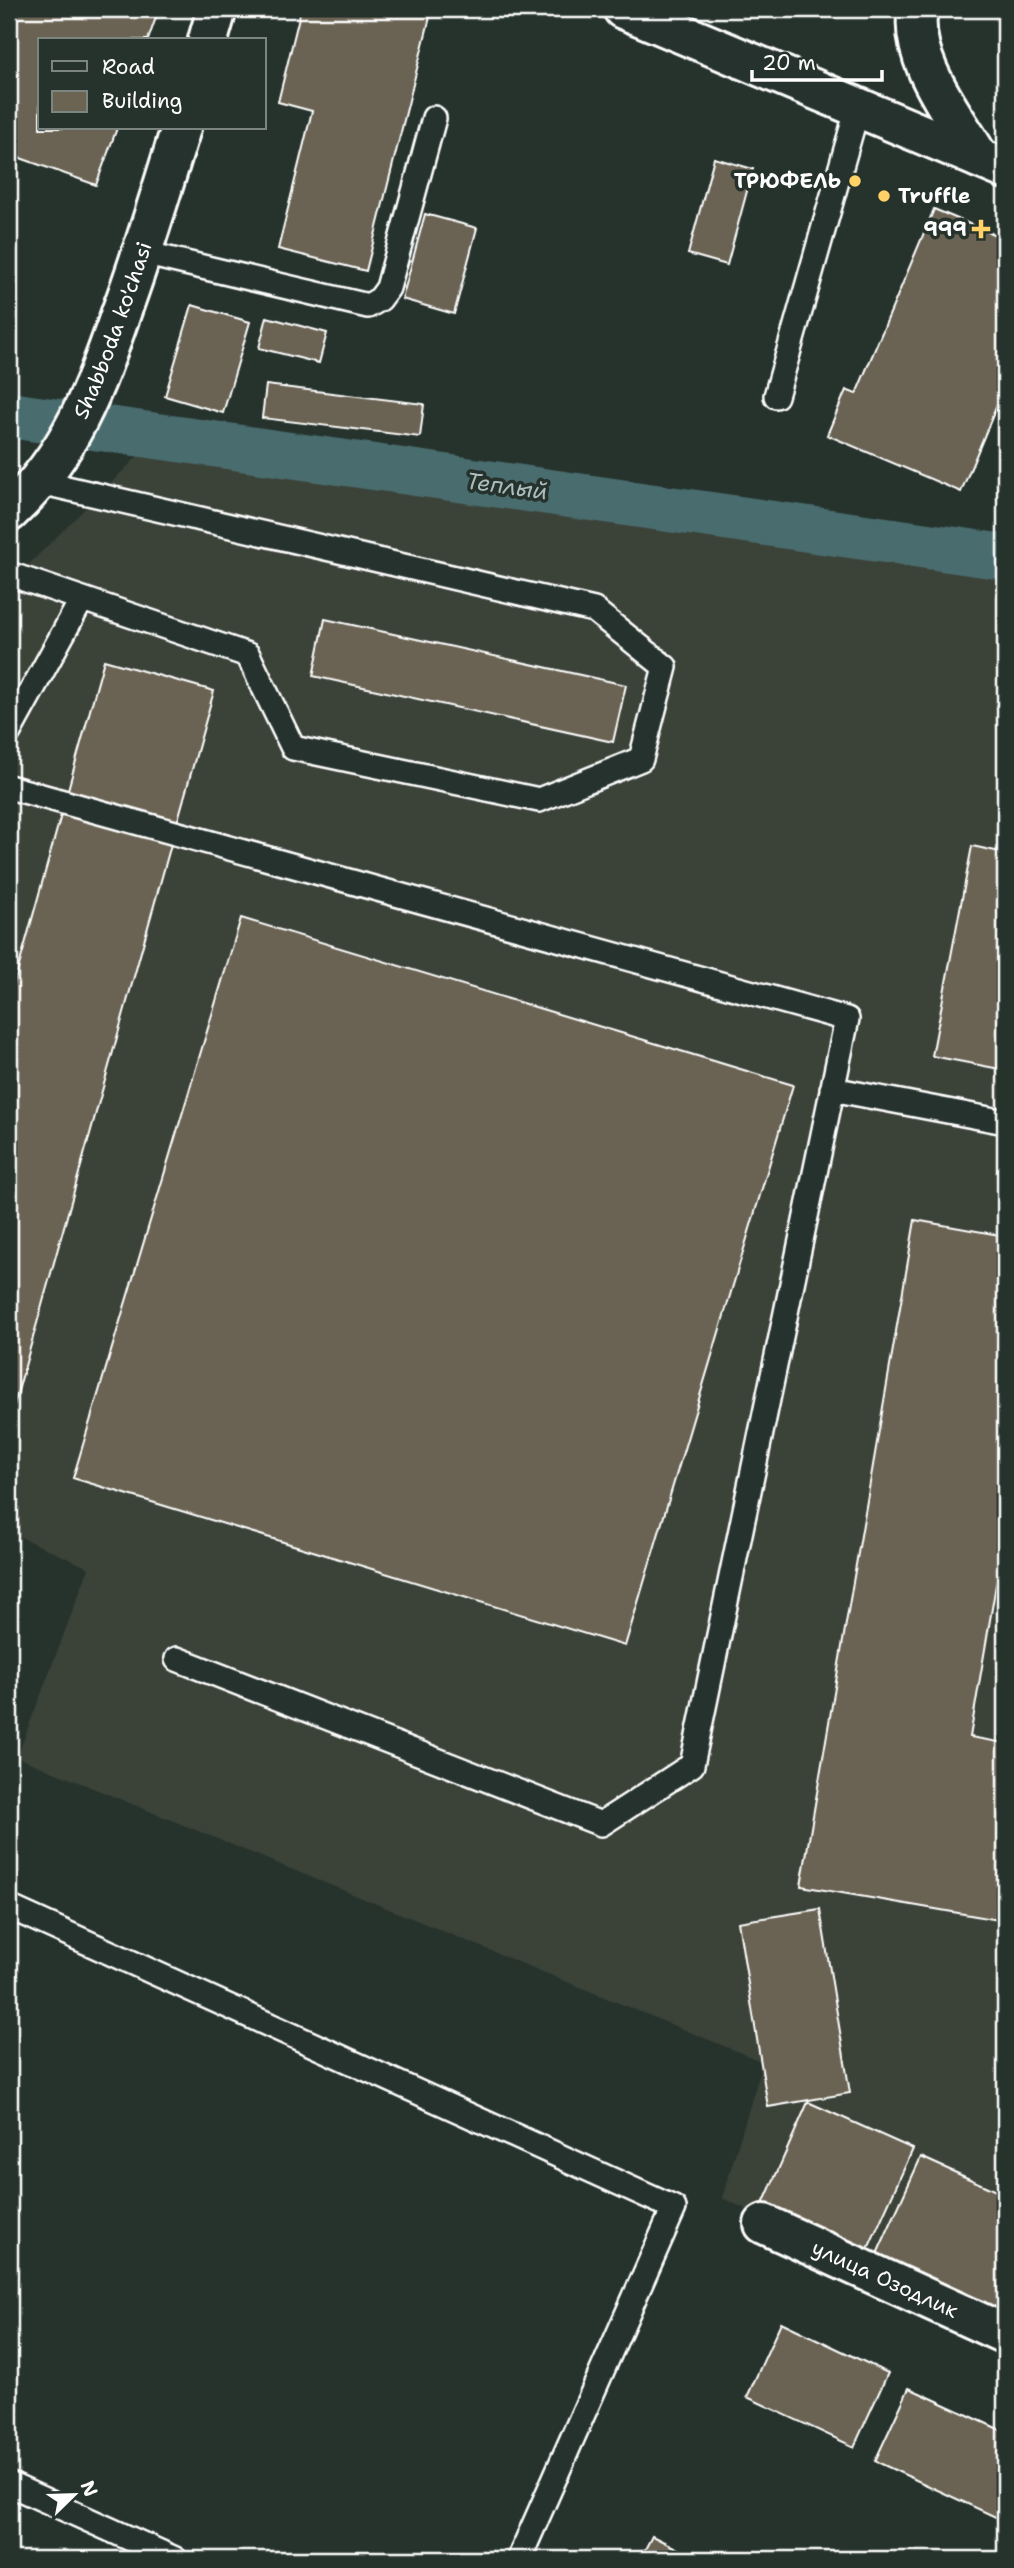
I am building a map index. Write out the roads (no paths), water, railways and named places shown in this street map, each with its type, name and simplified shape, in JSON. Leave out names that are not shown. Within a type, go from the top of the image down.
[{"type":"main road","points":[[209,38],[217,9]]},
{"type":"main road","points":[[623,9],[992,164]]},
{"type":"main road","points":[[918,9],[918,42],[934,79],[992,164]]},
{"type":"main road","name":"Shabboda ko'chasi","points":[[9,512],[76,428],[92,396],[143,253],[180,130]]},
{"type":"main road","name":"улица Озодлик","points":[[764,2224],[1005,2334]]},
{"type":"lane","points":[[776,396],[858,107]]},
{"type":"lane","points":[[143,253],[368,306],[380,299],[388,288],[434,118]]},
{"type":"lane","points":[[9,574],[248,655],[293,748],[539,800],[641,759],[665,667],[594,610],[36,481]]},
{"type":"lane","points":[[9,732],[82,599]]},
{"type":"lane","points":[[9,787],[847,1019],[692,1765],[601,1824],[177,1659]]},
{"type":"lane","points":[[832,1089],[1005,1122]]},
{"type":"lane","points":[[9,1906],[674,2208],[519,2559]]},
{"type":"lane","points":[[9,2484],[175,2559]]},
{"type":"waterway","name":"Теплый","points":[[9,415],[1005,557]]},
{"type":"place","name":"ТРЮФЕЛЬ","points":[[855,181]]},
{"type":"place","name":"Truffle","points":[[884,196]]},
{"type":"place","name":"999","points":[[981,229]]}]
